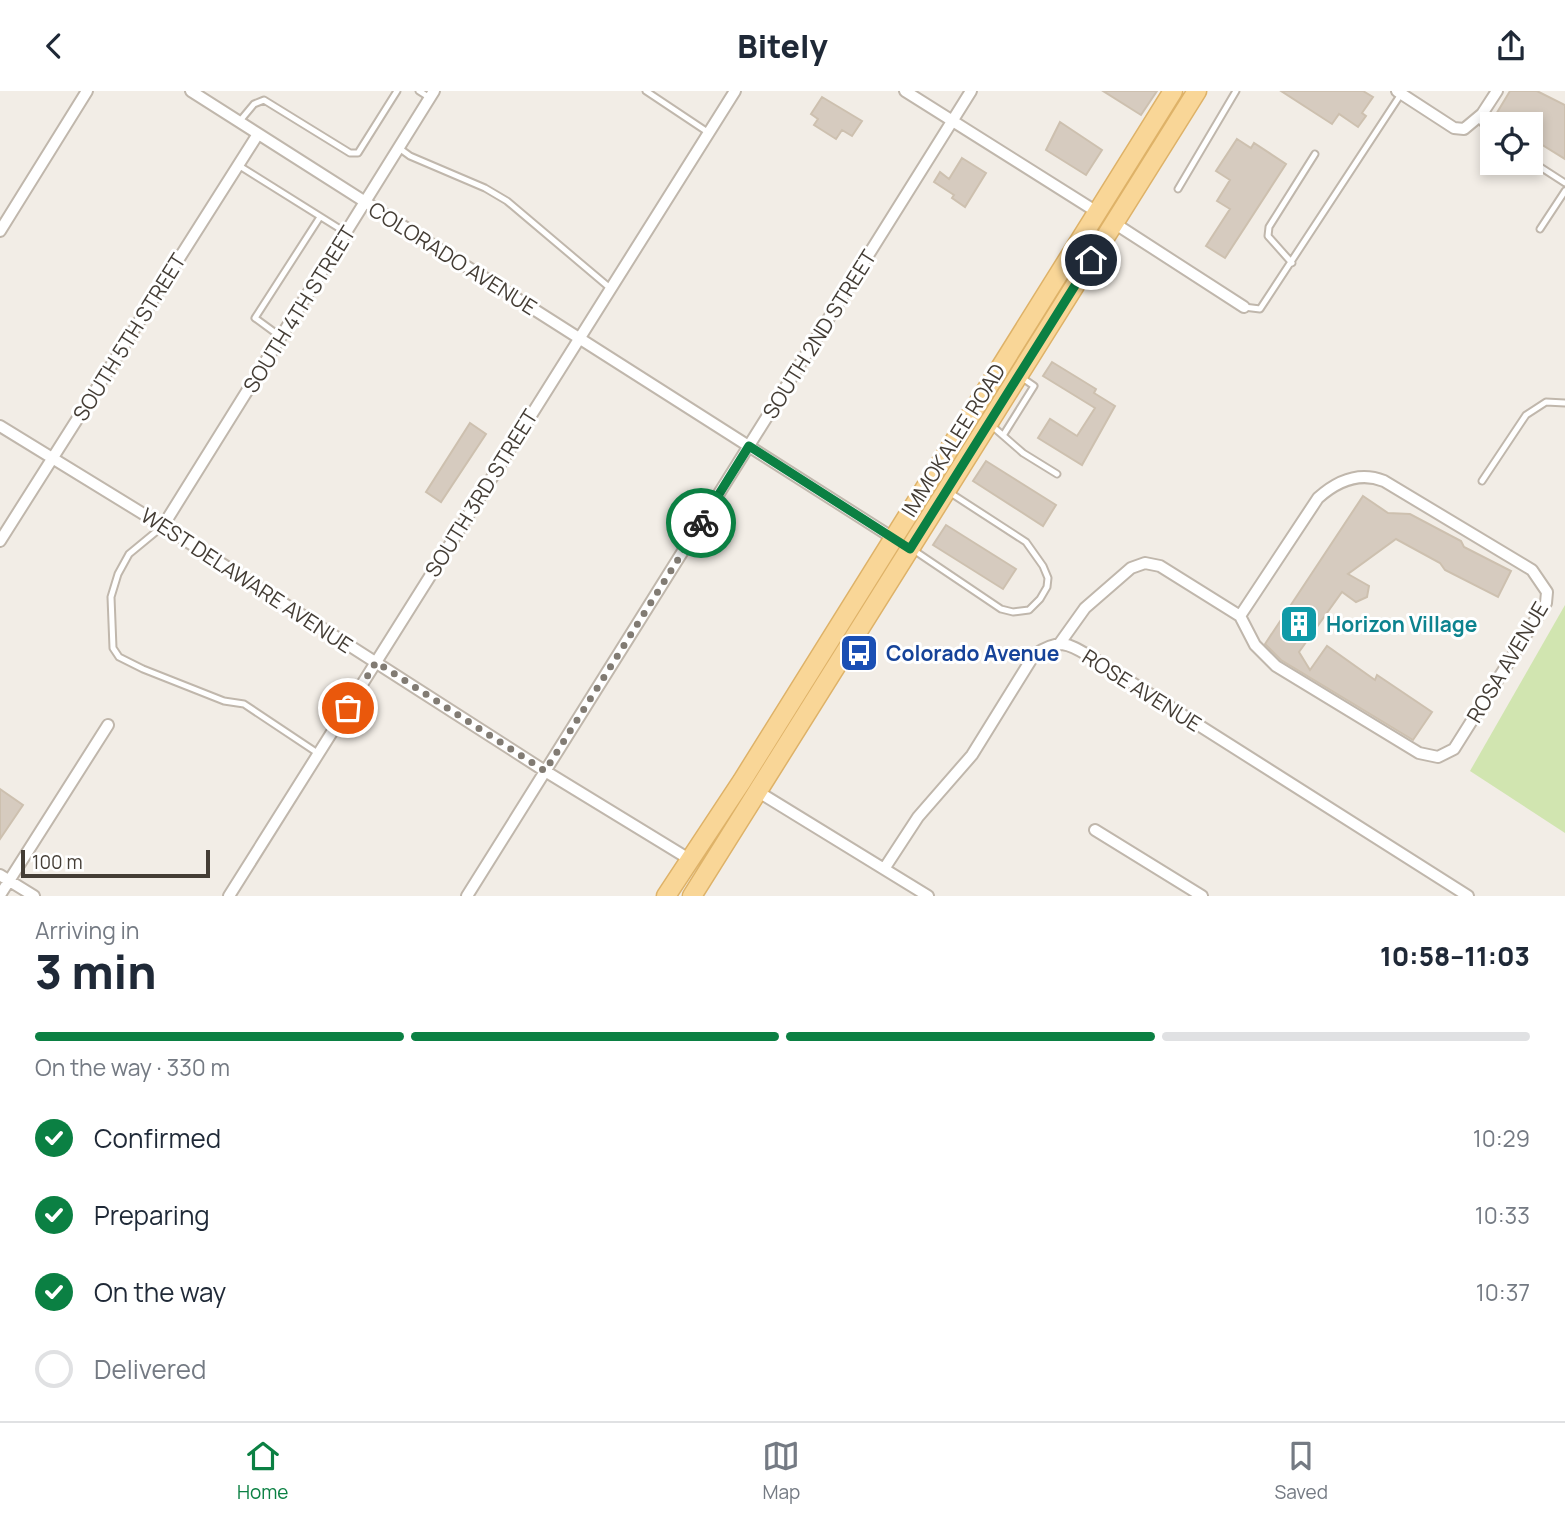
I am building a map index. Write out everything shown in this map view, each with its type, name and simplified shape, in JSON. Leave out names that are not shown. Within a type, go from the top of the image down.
[{"type":"main road","name":"IMMOKALEE ROAD","points":[[666,896],[742,781],[1173,91]]},
{"type":"main road","name":"IMMOKALEE ROAD","points":[[692,896],[1197,91]]},
{"type":"main road","points":[[1097,212],[1114,223]]},
{"type":"main road","points":[[892,538],[910,549]]},
{"type":"main road","points":[[742,781],[757,792]]},
{"type":"main road","points":[[689,859],[708,871]]},
{"type":"street","points":[[0,231],[87,91]]},
{"type":"street","name":"COLORADO AVENUE","points":[[191,91],[892,538]]},
{"type":"street","name":"SOUTH 3RD STREET","points":[[229,896],[735,91]]},
{"type":"street","points":[[905,91],[1097,212]]},
{"type":"street","name":"SOUTH 2ND STREET","points":[[467,896],[971,91]]},
{"type":"street","points":[[1399,92],[1454,128],[1464,129],[1478,118],[1497,91]]},
{"type":"street","name":"SOUTH 4TH STREET","points":[[163,526],[432,95]]},
{"type":"street","name":"SOUTH 5TH STREET","points":[[0,541],[258,134]]},
{"type":"street","points":[[1114,223],[1244,307]]},
{"type":"street","name":"WEST DELAWARE AVENUE","points":[[0,426],[163,526],[545,771],[689,859]]},
{"type":"street","name":"ROSA AVENUE","points":[[1060,643],[1085,608],[1131,569],[1144,563],[1160,566],[1240,616],[1255,645],[1276,666],[1419,753],[1438,757],[1454,749],[1546,603],[1547,592],[1532,570],[1384,481],[1375,477],[1352,477],[1333,485],[1318,498],[1240,616]]},
{"type":"street","name":"ROSE AVENUE","points":[[884,869],[918,817],[965,765],[1034,655],[1048,646],[1060,643],[1096,660],[1468,896]]},
{"type":"street","points":[[0,895],[5,878],[108,725]]},
{"type":"street","points":[[757,792],[928,896]]},
{"type":"street","points":[[1095,830],[1202,896]]},
{"type":"street","points":[[5,878],[33,896]]},
{"type":"lane","points":[[239,122],[254,104],[264,100],[350,153],[358,153],[365,146],[397,91]]},
{"type":"lane","points":[[419,91],[432,95]]},
{"type":"lane","points":[[646,91],[709,133]]},
{"type":"lane","points":[[1178,189],[1234,92]]},
{"type":"lane","points":[[1244,307],[1260,309],[1292,263],[1399,92]]},
{"type":"lane","points":[[399,148],[410,156],[485,188],[507,201],[610,288]]},
{"type":"lane","points":[[1292,263],[1268,236],[1269,227],[1315,154]]},
{"type":"lane","points":[[238,165],[346,233]]},
{"type":"lane","points":[[1543,169],[1565,183]]},
{"type":"lane","points":[[1541,229],[1565,191]]},
{"type":"lane","points":[[281,337],[255,317],[320,217]]},
{"type":"lane","points":[[1003,434],[1034,386],[1018,376]]},
{"type":"lane","points":[[1482,481],[1526,415],[1546,402],[1565,403]]},
{"type":"lane","points":[[989,423],[1023,453],[1057,474]]},
{"type":"lane","points":[[910,549],[1002,609],[1013,612],[1028,610],[1040,599],[1047,587],[1048,578],[1026,542],[947,490]]},
{"type":"lane","points":[[163,526],[129,554],[118,574],[111,597],[113,648],[120,657],[143,669],[215,698],[244,704],[319,754]]},
{"type":"green space","points":[[1565,605],[1565,833],[1470,771]]},
{"type":"building","points":[[1103,91],[1157,91],[1141,115]]},
{"type":"building","points":[[1281,91],[1363,91],[1373,97],[1362,113],[1366,116],[1358,127],[1339,114],[1332,124]]},
{"type":"building","points":[[1510,91],[1537,91],[1565,105],[1565,159],[1543,145],[1543,112],[1497,112]]},
{"type":"building","points":[[822,97],[862,121],[852,136],[842,130],[836,139],[814,125],[818,119],[811,114]]},
{"type":"building","points":[[1060,122],[1102,150],[1086,175],[1046,150]]},
{"type":"building","points":[[1237,139],[1251,148],[1254,143],[1286,164],[1225,258],[1206,246],[1230,209],[1217,201],[1230,180],[1216,171]]},
{"type":"building","points":[[962,158],[986,173],[965,207],[952,198],[954,195],[934,182],[940,172],[949,179]]},
{"type":"building","points":[[1052,362],[1096,389],[1094,393],[1115,406],[1082,465],[1038,438],[1050,419],[1077,436],[1095,408],[1043,376]]},
{"type":"building","points":[[470,423],[486,434],[441,502],[426,492]]},
{"type":"building","points":[[986,461],[1056,505],[1043,526],[973,481]]},
{"type":"building","name":"Horizon Village","points":[[1363,496],[1388,513],[1410,514],[1461,541],[1464,547],[1511,571],[1498,597],[1445,570],[1440,563],[1396,539],[1348,574],[1369,586],[1367,597],[1356,602],[1342,592],[1299,652],[1310,670],[1327,646],[1375,680],[1377,675],[1432,712],[1413,740],[1281,660],[1265,644]]},
{"type":"building","points":[[946,525],[1016,569],[1003,589],[933,545]]},
{"type":"building","points":[[0,789],[23,805],[0,839]]},
{"type":"way so far","points":[[348,708],[376,662],[545,771],[701,523]]},
{"type":"place","name":"Horizon Village","points":[[1299,624]]},
{"type":"place","name":"Colorado Avenue","points":[[859,653]]},
{"type":"route","points":[[701,523],[749,446],[910,549],[1091,260]]}]
